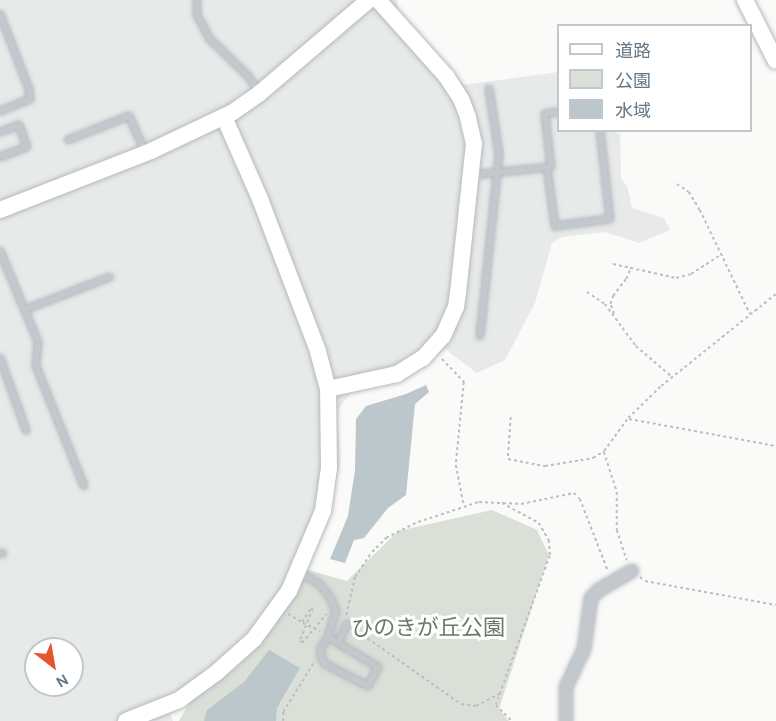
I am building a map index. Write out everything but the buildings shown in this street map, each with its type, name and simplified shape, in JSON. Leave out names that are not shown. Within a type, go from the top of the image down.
[{"type":"street","points":[[0,210],[145,153],[224,117],[260,93],[369,0]]},
{"type":"street","points":[[328,390],[397,374],[433,350],[443,336],[456,307],[474,144],[461,99],[446,76],[378,0]]},
{"type":"street","points":[[745,0],[776,61]]},
{"type":"street","points":[[126,721],[179,700],[216,673],[254,639],[289,591],[323,511],[329,468],[328,390],[309,330],[260,199],[224,117]]},
{"type":"street","points":[[566,721],[566,687],[584,649],[591,597],[632,571]]},
{"type":"lane","points":[[197,0],[197,15],[210,39],[247,75],[260,93]]},
{"type":"lane","points":[[0,14],[30,99],[0,111]]},
{"type":"lane","points":[[480,336],[499,154],[489,89]]},
{"type":"lane","points":[[470,175],[551,167],[545,114],[557,112]]},
{"type":"lane","points":[[68,140],[129,116],[145,153]]},
{"type":"lane","points":[[0,132],[19,125],[27,147],[0,157]]},
{"type":"lane","points":[[547,167],[555,226],[610,219],[600,132]]},
{"type":"lane","points":[[0,250],[38,342],[36,366],[84,486]]},
{"type":"lane","points":[[24,310],[110,277]]},
{"type":"lane","points":[[0,358],[27,430]]},
{"type":"lane","points":[[297,572],[318,583],[330,597],[336,611],[328,637],[321,648],[321,657],[325,663],[368,686],[378,668],[328,637]]},
{"type":"lane","points":[[338,643],[347,624]]},
{"type":"path","points":[[677,184],[689,192],[700,210],[750,315]]},
{"type":"path","points":[[613,264],[676,278],[691,274],[720,256]]},
{"type":"path","points":[[615,318],[610,304],[631,267]]},
{"type":"path","points":[[587,292],[598,297],[636,345],[672,377]]},
{"type":"path","points":[[511,417],[508,459],[545,466],[593,458],[604,451],[628,418],[672,377],[776,294]]},
{"type":"path","points":[[433,350],[464,382],[456,474],[465,507]]},
{"type":"path","points":[[628,418],[776,446]]},
{"type":"path","points":[[604,451],[617,492],[619,541],[632,571],[645,581],[776,605]]},
{"type":"path","points":[[500,694],[476,706],[461,704],[347,624],[346,609],[352,585],[372,552],[386,538],[418,522],[479,502],[521,504],[574,493],[580,499],[608,571],[617,580]]},
{"type":"path","points":[[501,503],[539,523],[549,540],[550,556],[496,705],[512,721]]},
{"type":"path","points":[[302,622],[311,608],[313,609],[300,641],[302,643],[325,613],[324,626]]},
{"type":"path","points":[[282,610],[322,632]]},
{"type":"path","points":[[283,721],[283,712],[315,661]]},
{"type":"shaded area","points":[[0,0],[397,0],[398,11],[462,85],[557,72],[557,132],[616,132],[620,134],[621,178],[628,188],[632,208],[664,218],[670,230],[639,243],[605,232],[562,237],[552,243],[535,303],[505,360],[477,373],[445,349],[418,371],[400,380],[352,392],[337,410],[340,461],[328,522],[292,600],[272,630],[236,668],[170,714],[173,721],[0,721]]},
{"type":"green space","name":"ひのきが丘公園","points":[[492,510],[537,530],[549,555],[499,709],[509,721],[179,721],[191,700],[236,668],[272,630],[308,570],[347,581],[398,531]]},
{"type":"water","points":[[426,385],[429,392],[415,404],[406,495],[388,508],[364,538],[354,540],[345,563],[330,559],[348,516],[355,470],[356,419],[366,406],[406,394]]},
{"type":"water","points":[[269,650],[300,668],[277,708],[276,721],[204,721],[207,710],[244,682]]}]
